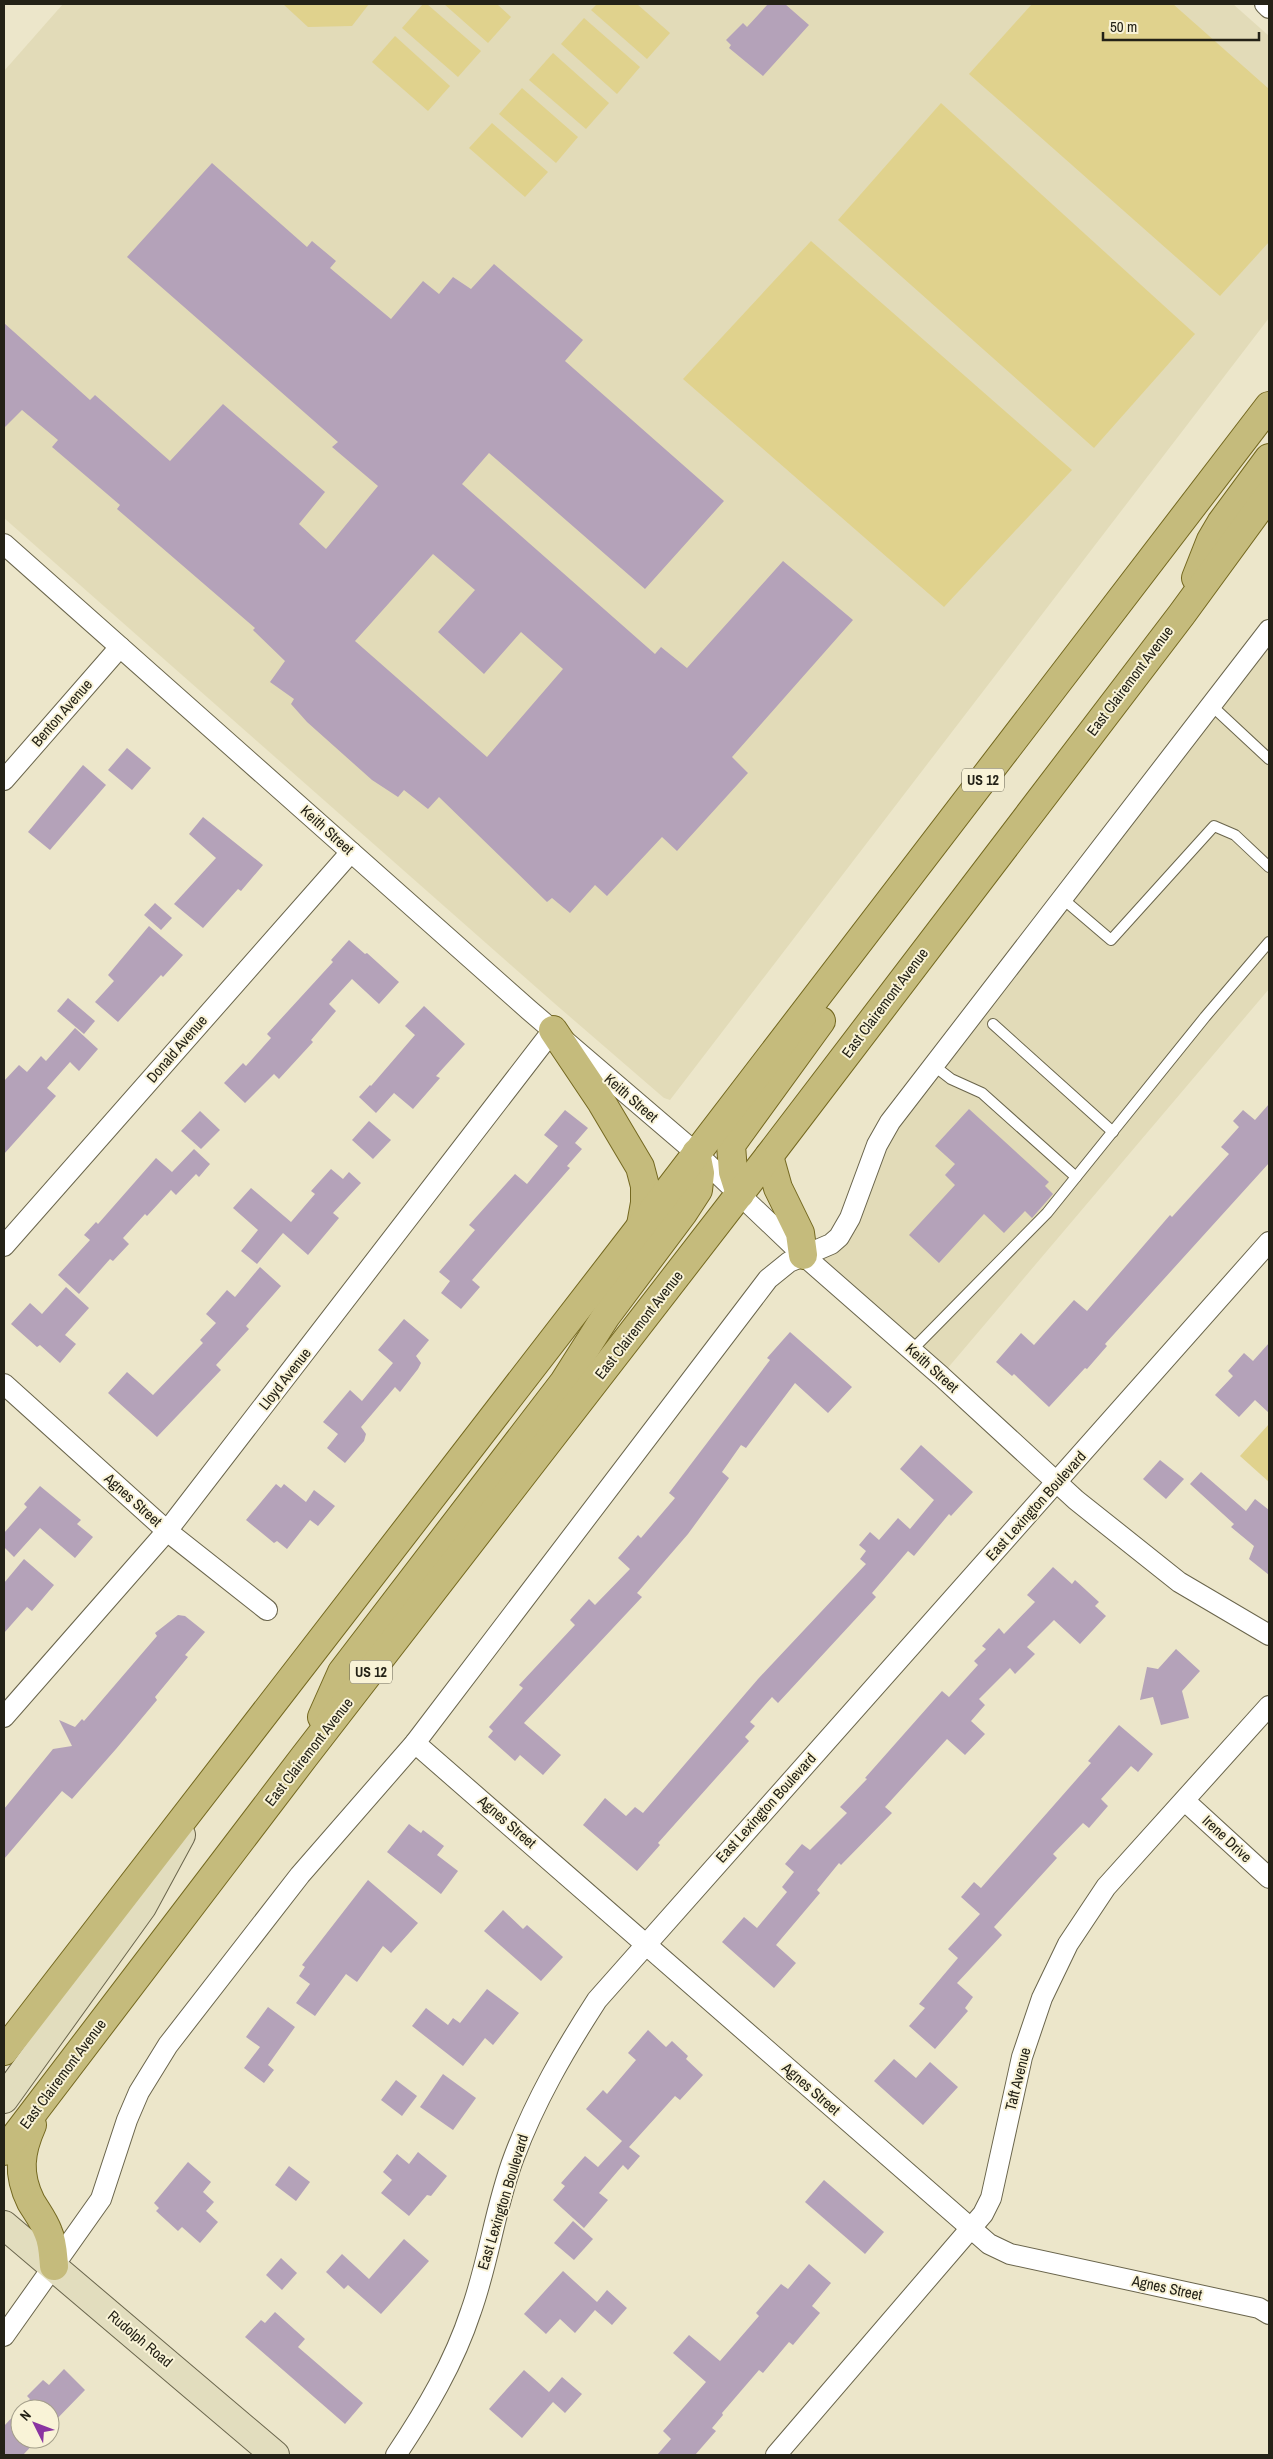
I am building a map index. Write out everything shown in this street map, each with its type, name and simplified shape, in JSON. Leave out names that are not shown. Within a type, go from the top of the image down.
[{"type":"main road","name":"US 12","points":[[4,2051],[641,1226],[1269,406]]},
{"type":"main road","points":[[1182,614],[1211,540],[1221,523],[1269,458]]},
{"type":"main road","name":"East Clairemont Avenue","points":[[4,2151],[304,1758],[740,1194],[1182,614],[1269,495]]},
{"type":"main road","points":[[740,1194],[733,1172],[731,1145],[871,951],[904,882]]},
{"type":"main road","points":[[553,1030],[602,1103],[640,1167],[645,1186],[645,1203],[641,1226]]},
{"type":"main road","points":[[304,1758],[342,1672],[564,1382],[606,1316],[693,1198],[698,1190],[700,1173],[696,1153]]},
{"type":"main road","points":[[769,1156],[778,1188],[800,1233],[803,1255]]},
{"type":"main road","points":[[43,2100],[26,2138],[21,2155],[20,2171],[31,2202],[49,2233],[53,2247],[54,2266]]},
{"type":"street","points":[[1265,4],[1269,8]]},
{"type":"street","name":"Keith Street","points":[[4,544],[553,1030],[696,1153],[803,1255],[912,1350],[1056,1483],[1179,1582],[1269,1635]]},
{"type":"street","points":[[4,2336],[101,2199],[127,2120],[139,2092],[168,2045],[300,1875],[415,1743],[768,1279],[789,1262],[831,1244],[842,1232],[850,1218],[883,1133],[1269,630]]},
{"type":"street","name":"Benton Avenue","points":[[4,780],[120,647]]},
{"type":"street","name":"Donald Avenue","points":[[4,1246],[351,852]]},
{"type":"street","name":"Lloyd Avenue","points":[[4,1717],[167,1531],[553,1030]]},
{"type":"street","name":"East Lexington Boulevard","points":[[396,2455],[419,2421],[456,2350],[472,2310],[513,2160],[535,2104],[563,2052],[597,2000],[1269,1242]]},
{"type":"street","name":"Agnes Street","points":[[4,1384],[167,1531],[267,1610]]},
{"type":"street","name":"Taft Avenue","points":[[776,2455],[983,2214],[991,2198],[1022,2057],[1042,1998],[1068,1944],[1106,1887],[1269,1706]]},
{"type":"street","name":"Agnes Street","points":[[415,1743],[989,2244],[1010,2254],[1259,2308],[1269,2314]]},
{"type":"street","points":[[4,2099],[142,1907],[204,1792]]},
{"type":"street","name":"Irene Drive","points":[[1185,1801],[1269,1878]]},
{"type":"street","name":"Rudolph Road","points":[[4,2225],[275,2455]]},
{"type":"lane","points":[[1212,706],[1269,759]]},
{"type":"lane","points":[[1063,899],[1111,940],[1214,826],[1235,834],[1269,867]]},
{"type":"lane","points":[[912,1350],[1047,1214],[1205,1017],[1269,942]]},
{"type":"lane","points":[[993,1024],[1113,1132]]},
{"type":"lane","points":[[933,1066],[951,1079],[982,1092],[1076,1177]]},
{"type":"shaded area","points":[[63,4],[1233,4],[1269,36],[1269,318],[670,1100],[664,1098],[554,1003],[4,518],[4,71]]},
{"type":"shaded area","points":[[283,4],[369,4],[352,26],[308,27]]},
{"type":"shaded area","points":[[423,4],[427,4],[481,51],[458,77],[402,28]]},
{"type":"shaded area","points":[[444,4],[497,4],[511,17],[488,43]]},
{"type":"shaded area","points":[[597,4],[637,4],[670,33],[647,59],[591,10]]},
{"type":"shaded area","points":[[1032,4],[1173,4],[1269,89],[1269,242],[1220,296],[969,74]]},
{"type":"shaded area","points":[[584,18],[640,67],[617,94],[561,44]]},
{"type":"shaded area","points":[[395,36],[450,86],[428,111],[372,62]]},
{"type":"shaded area","points":[[553,53],[609,103],[586,129],[529,80]]},
{"type":"shaded area","points":[[522,88],[578,137],[556,163],[499,114]]},
{"type":"shaded area","points":[[941,103],[1195,334],[1094,448],[838,220]]},
{"type":"shaded area","points":[[492,123],[548,172],[525,197],[469,148]]},
{"type":"shaded area","points":[[811,241],[1072,470],[944,607],[683,379]]},
{"type":"shaded area","points":[[1269,630],[1269,989],[941,1376],[803,1255],[831,1244],[877,1145]]},
{"type":"shaded area","points":[[1269,1424],[1269,1482],[1240,1456]]},
{"type":"building","points":[[768,4],[785,4],[809,25],[763,76],[729,48],[731,45],[726,40],[743,23],[747,27]]},
{"type":"building","points":[[212,163],[307,247],[312,241],[336,261],[330,268],[391,319],[423,281],[439,294],[453,277],[471,289],[494,264],[583,340],[565,361],[724,501],[645,589],[489,453],[462,484],[655,654],[661,647],[687,668],[783,561],[853,620],[732,757],[748,773],[677,851],[662,837],[607,896],[595,885],[570,913],[552,898],[547,902],[439,797],[428,809],[404,790],[398,797],[372,780],[307,722],[291,704],[294,699],[270,682],[285,661],[253,630],[255,628],[117,509],[120,505],[52,447],[58,440],[22,410],[4,428],[4,323],[90,400],[95,395],[170,461],[223,404],[325,492],[299,524],[326,549],[378,486],[332,447],[338,442],[127,257]],"holes":[[[433,554],[475,590],[438,632],[484,674],[521,632],[563,669],[487,757],[355,641]]]},
{"type":"building","points":[[127,748],[151,768],[132,790],[108,770]]},
{"type":"building","points":[[83,765],[106,785],[50,850],[28,832]]},
{"type":"building","points":[[203,817],[263,865],[241,891],[238,889],[203,928],[174,904],[216,858],[189,834]]},
{"type":"building","points":[[155,903],[172,918],[161,930],[144,915]]},
{"type":"building","points":[[149,926],[183,955],[163,977],[161,975],[118,1022],[95,1002],[114,981],[108,975]]},
{"type":"building","points":[[349,940],[365,954],[367,953],[399,982],[379,1004],[352,979],[329,1004],[336,1011],[311,1040],[313,1042],[279,1079],[274,1074],[245,1103],[224,1083],[243,1063],[246,1066],[271,1038],[267,1034],[333,962],[331,960]]},
{"type":"building","points":[[68,998],[95,1021],[84,1034],[57,1011]]},
{"type":"building","points":[[424,1006],[465,1044],[436,1076],[440,1078],[413,1109],[394,1093],[376,1113],[359,1097],[371,1086],[415,1035],[405,1026]]},
{"type":"building","points":[[75,1028],[98,1049],[79,1071],[70,1062],[47,1088],[56,1096],[4,1154],[4,1081],[19,1065],[27,1072],[41,1056],[46,1061]]},
{"type":"building","points":[[1269,1104],[1269,1163],[1105,1344],[1107,1346],[1087,1369],[1085,1368],[1049,1407],[1014,1374],[1012,1376],[996,1362],[1021,1333],[1034,1345],[1074,1300],[1087,1311],[1170,1215],[1172,1217],[1229,1154],[1221,1147],[1239,1127],[1233,1121],[1243,1110],[1255,1120]]},
{"type":"building","points":[[969,1109],[1049,1182],[1045,1186],[1053,1194],[1032,1218],[1025,1211],[1004,1233],[984,1214],[939,1263],[909,1235],[955,1185],[945,1175],[955,1164],[935,1146]]},
{"type":"building","points":[[565,1110],[588,1128],[575,1143],[582,1149],[567,1166],[570,1168],[472,1280],[480,1287],[461,1309],[441,1293],[450,1281],[439,1272],[475,1230],[469,1225],[515,1174],[527,1184],[558,1146],[544,1135]]},
{"type":"building","points":[[200,1111],[220,1130],[201,1149],[181,1131]]},
{"type":"building","points":[[369,1121],[391,1140],[373,1159],[352,1140]]},
{"type":"building","points":[[194,1149],[210,1164],[199,1177],[196,1174],[176,1195],[171,1190],[147,1216],[145,1214],[123,1238],[129,1244],[113,1261],[110,1259],[79,1294],[58,1275],[90,1240],[84,1235],[96,1222],[98,1224],[156,1158],[172,1172]]},
{"type":"building","points":[[331,1169],[343,1179],[349,1172],[361,1183],[333,1213],[339,1218],[308,1255],[283,1233],[257,1264],[241,1251],[258,1230],[233,1208],[251,1188],[291,1222],[315,1194],[311,1191]]},
{"type":"building","points":[[260,1267],[281,1286],[246,1326],[249,1329],[216,1365],[221,1370],[157,1437],[108,1393],[127,1372],[153,1395],[203,1343],[200,1340],[216,1323],[206,1314],[227,1290],[235,1297]]},
{"type":"building","points":[[66,1287],[89,1308],[65,1335],[76,1344],[60,1363],[40,1345],[37,1347],[11,1324],[30,1303],[42,1314]]},
{"type":"building","points":[[404,1319],[429,1340],[416,1356],[421,1363],[400,1392],[395,1387],[361,1427],[366,1434],[364,1441],[345,1463],[327,1448],[338,1434],[323,1422],[350,1390],[362,1401],[393,1363],[378,1350]]},
{"type":"building","points":[[790,1332],[852,1387],[828,1413],[795,1383],[746,1448],[741,1445],[722,1472],[729,1478],[688,1534],[637,1593],[642,1597],[524,1723],[561,1755],[543,1775],[520,1755],[515,1761],[488,1737],[493,1731],[489,1727],[523,1688],[519,1685],[575,1625],[570,1620],[589,1599],[595,1605],[630,1569],[618,1558],[638,1535],[641,1538],[675,1498],[669,1493],[770,1360],[767,1358]]},
{"type":"building","points":[[1269,1343],[1269,1413],[1255,1400],[1239,1417],[1215,1395],[1233,1376],[1228,1371],[1244,1353],[1253,1361]]},
{"type":"building","points":[[921,1445],[973,1492],[951,1516],[949,1514],[914,1556],[908,1551],[872,1593],[876,1597],[778,1703],[772,1697],[750,1722],[755,1726],[745,1737],[749,1741],[658,1843],[660,1845],[637,1871],[583,1825],[605,1798],[626,1816],[635,1807],[643,1813],[758,1679],[866,1564],[860,1559],[866,1551],[859,1545],[870,1532],[879,1540],[898,1518],[910,1529],[934,1500],[900,1469]]},
{"type":"building","points":[[1160,1460],[1184,1479],[1166,1499],[1143,1479]]},
{"type":"building","points":[[1201,1472],[1246,1511],[1255,1499],[1269,1510],[1269,1575],[1249,1559],[1254,1546],[1231,1527],[1234,1524],[1190,1484]]},
{"type":"building","points":[[276,1484],[281,1488],[284,1484],[306,1502],[314,1490],[335,1506],[318,1526],[310,1520],[287,1549],[277,1541],[274,1543],[246,1520]]},
{"type":"building","points":[[40,1486],[81,1520],[77,1524],[93,1537],[75,1558],[40,1528],[14,1557],[4,1547],[4,1533],[27,1507],[24,1504]]},
{"type":"building","points":[[24,1559],[54,1585],[32,1611],[27,1607],[4,1633],[4,1583]]},
{"type":"building","points":[[1053,1567],[1072,1584],[1075,1580],[1099,1602],[1095,1606],[1106,1616],[1080,1644],[1054,1620],[1027,1647],[1035,1654],[1015,1674],[1010,1668],[979,1699],[985,1705],[971,1721],[985,1734],[965,1755],[947,1739],[885,1807],[892,1813],[841,1865],[839,1863],[817,1890],[820,1893],[776,1945],[796,1963],[774,1988],[722,1942],[744,1917],[757,1928],[787,1892],[782,1887],[794,1872],[785,1864],[802,1844],[810,1850],[847,1813],[840,1807],[867,1779],[865,1778],[942,1691],[949,1697],[978,1665],[974,1661],[986,1649],[982,1646],[999,1628],[1004,1634],[1035,1602],[1027,1595]]},
{"type":"building","points":[[178,1615],[185,1616],[205,1632],[185,1655],[188,1657],[155,1697],[157,1700],[72,1799],[62,1791],[4,1859],[4,1809],[53,1749],[72,1746],[59,1720],[75,1727],[82,1719],[84,1721],[157,1636],[155,1633]]},
{"type":"building","points":[[1176,1649],[1200,1671],[1182,1691],[1189,1718],[1161,1725],[1153,1697],[1140,1700],[1147,1667],[1158,1669]]},
{"type":"building","points":[[1119,1725],[1153,1754],[1138,1772],[1131,1766],[1101,1799],[1108,1806],[1089,1828],[1083,1823],[1053,1854],[1057,1858],[994,1927],[1002,1935],[957,1983],[973,1997],[965,2008],[968,2011],[935,2049],[909,2026],[925,2008],[919,2004],[958,1958],[948,1949],[980,1914],[961,1897],[974,1882],[981,1888],[1091,1763],[1088,1761]]},
{"type":"building","points":[[409,1824],[421,1833],[423,1830],[444,1846],[437,1855],[458,1871],[441,1894],[387,1852]]},
{"type":"building","points":[[368,1880],[418,1923],[391,1953],[383,1946],[357,1982],[346,1974],[315,2016],[296,2003],[310,1984],[299,1976],[305,1967],[302,1965]]},
{"type":"building","points":[[503,1910],[523,1929],[527,1925],[563,1957],[541,1981],[484,1931]]},
{"type":"building","points":[[487,1989],[519,2013],[493,2045],[485,2038],[463,2066],[412,2026],[426,2008],[448,2025],[453,2018],[460,2023]]},
{"type":"building","points":[[268,2007],[295,2027],[268,2065],[274,2070],[264,2083],[244,2068],[260,2047],[246,2037]]},
{"type":"building","points":[[648,2030],[666,2047],[672,2041],[688,2056],[686,2059],[703,2075],[680,2100],[675,2096],[629,2147],[640,2156],[628,2170],[623,2165],[599,2193],[608,2200],[584,2228],[553,2200],[565,2186],[561,2183],[585,2156],[598,2167],[622,2141],[586,2109],[603,2090],[607,2094],[636,2060],[628,2053]]},
{"type":"building","points":[[894,2059],[916,2078],[930,2062],[958,2087],[923,2125],[874,2081]]},
{"type":"building","points":[[443,2074],[476,2098],[453,2130],[420,2107]]},
{"type":"building","points":[[396,2080],[417,2096],[402,2116],[381,2100]]},
{"type":"building","points":[[418,2152],[447,2176],[431,2196],[427,2195],[409,2216],[381,2193],[392,2180],[383,2172],[397,2154],[409,2164]]},
{"type":"building","points":[[188,2162],[211,2182],[203,2192],[214,2202],[206,2211],[218,2222],[200,2243],[182,2227],[178,2231],[156,2211],[159,2208],[154,2203]]},
{"type":"building","points":[[289,2166],[310,2182],[296,2201],[275,2185]]},
{"type":"building","points":[[824,2180],[884,2232],[865,2254],[805,2202]]},
{"type":"building","points":[[573,2221],[593,2239],[574,2260],[554,2243]]},
{"type":"building","points":[[404,2239],[429,2261],[381,2314],[348,2285],[344,2289],[326,2272],[342,2254],[369,2279]]},
{"type":"building","points":[[281,2258],[297,2273],[282,2290],[266,2275]]},
{"type":"building","points":[[809,2264],[831,2283],[812,2306],[820,2313],[793,2345],[789,2342],[763,2373],[759,2370],[722,2413],[723,2415],[712,2428],[716,2431],[695,2455],[657,2455],[671,2439],[663,2431],[706,2382],[673,2353],[689,2335],[720,2361],[759,2316],[756,2313],[781,2284],[788,2289]]},
{"type":"building","points":[[563,2271],[597,2302],[607,2290],[627,2308],[612,2325],[595,2310],[575,2333],[560,2319],[546,2334],[524,2314]]},
{"type":"building","points":[[275,2312],[305,2339],[298,2347],[363,2403],[345,2424],[245,2337],[261,2320],[265,2323]]},
{"type":"building","points":[[64,2369],[85,2390],[60,2416],[60,2399],[30,2399],[27,2396],[43,2380],[49,2385]]},
{"type":"building","points":[[524,2370],[549,2392],[562,2377],[582,2394],[565,2413],[553,2402],[522,2438],[489,2409]]},
{"type":"building","points":[[10,2420],[10,2449],[29,2449],[23,2455],[4,2455],[4,2426]]}]
